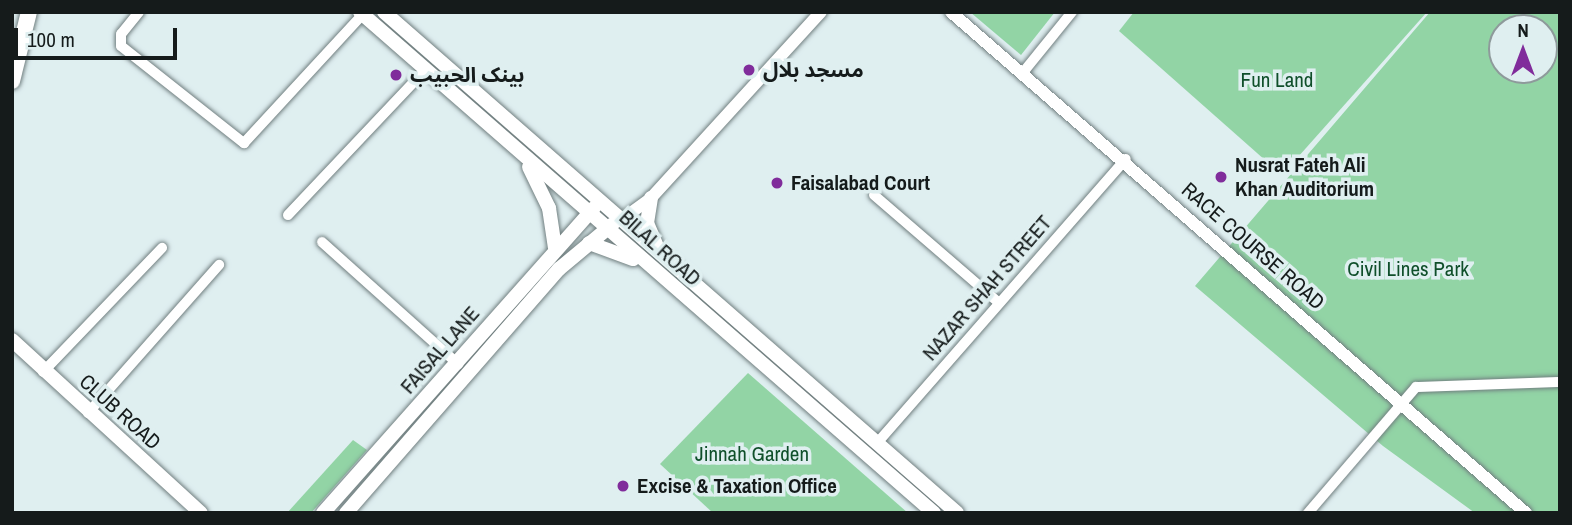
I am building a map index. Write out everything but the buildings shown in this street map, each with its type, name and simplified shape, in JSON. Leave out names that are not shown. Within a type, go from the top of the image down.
[{"type":"main road","points":[[12,81],[29,12]]},
{"type":"main road","name":"BILAL ROAD","points":[[384,12],[957,513]]},
{"type":"main road","name":"BILAL ROAD","points":[[361,13],[649,269],[934,513]]},
{"type":"main road","points":[[525,158],[548,208],[555,248]]},
{"type":"main road","points":[[651,198],[647,223],[663,258]]},
{"type":"main road","name":"FAISAL LANE","points":[[323,513],[458,364],[555,248],[602,201]]},
{"type":"main road","name":"FAISAL LANE","points":[[346,513],[589,243],[606,228],[621,220]]},
{"type":"main road","points":[[589,243],[649,269]]},
{"type":"main road","name":"CLUB ROAD","points":[[12,340],[43,372],[201,513]]},
{"type":"street","points":[[139,12],[121,34],[121,46],[244,143],[361,13]]},
{"type":"street","points":[[621,220],[651,198],[821,12]]},
{"type":"street","name":"RACE COURSE ROAD","points":[[951,12],[1025,71],[1126,159],[1526,513]]},
{"type":"street","points":[[1025,71],[1072,12]]},
{"type":"street","points":[[288,215],[426,69]]},
{"type":"street","name":"NAZAR SHAH STREET","points":[[878,442],[1126,159]]},
{"type":"street","points":[[874,195],[999,303]]},
{"type":"street","points":[[322,242],[458,364]]},
{"type":"street","points":[[43,372],[162,248]]},
{"type":"street","points":[[89,413],[219,265]]},
{"type":"street","points":[[1308,513],[1416,387],[1560,382]]},
{"type":"green space","points":[[970,12],[1055,12],[1021,55]]},
{"type":"green space","name":"Fun Land","points":[[1134,12],[1427,12],[1282,175],[1119,31]]},
{"type":"green space","name":"Civil Lines Park","points":[[1430,12],[1560,12],[1560,513],[1475,513],[1383,446],[1195,286]]},
{"type":"green space","name":"Jinnah Garden","points":[[748,373],[908,513],[713,513],[660,464]]},
{"type":"green space","points":[[353,440],[367,450],[311,513],[287,513]]},
{"type":"place","name":"مسجد بلال","points":[[749,70]]},
{"type":"place","name":"بينک الحبيب","points":[[396,75]]},
{"type":"place","name":"Nusrat Fateh Ali Khan Auditorium","points":[[1221,177]]},
{"type":"place","name":"Faisalabad Court","points":[[777,183]]},
{"type":"place","name":"Excise & Taxation Office","points":[[623,486]]}]
